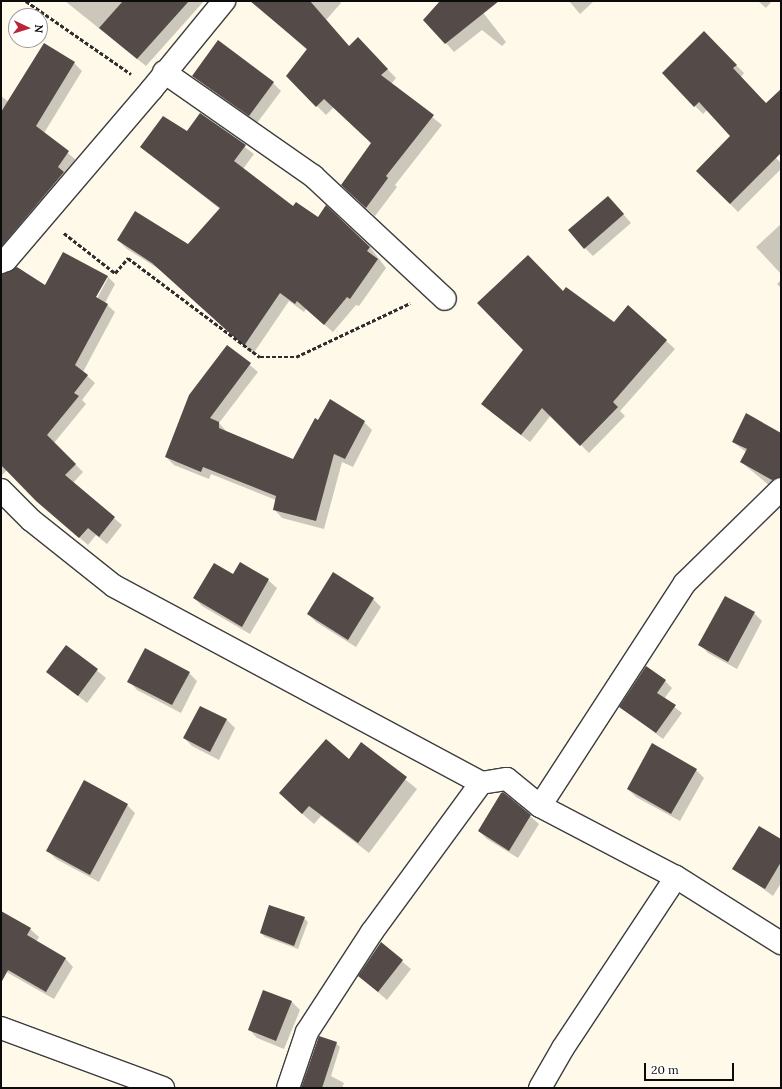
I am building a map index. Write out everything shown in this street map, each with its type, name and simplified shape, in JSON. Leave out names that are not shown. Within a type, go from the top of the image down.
[{"type":"street","points":[[1,262],[43,217],[224,1]]},
{"type":"street","points":[[158,80],[313,176],[440,294]]},
{"type":"street","points":[[540,806],[685,583],[781,489]]},
{"type":"street","points":[[1,490],[31,520],[114,586],[480,783],[507,780],[540,806],[676,877],[781,943]]},
{"type":"street","points":[[288,1088],[307,1032],[372,932],[480,783]]},
{"type":"street","points":[[540,1088],[563,1048],[676,877]]},
{"type":"street","points":[[1,1028],[163,1088]]},
{"type":"path","points":[[26,1],[158,80]]},
{"type":"path","points":[[43,217],[115,273],[128,258],[260,357],[296,357],[440,294]]},
{"type":"building","points":[[123,1],[189,1],[137,59],[99,28]]},
{"type":"building","points":[[250,1],[310,1],[349,46],[358,37],[388,69],[381,75],[434,115],[386,176],[388,178],[366,208],[341,185],[371,143],[324,99],[316,107],[286,76],[307,49]]},
{"type":"building","points":[[440,1],[499,1],[445,44],[423,20]]},
{"type":"building","points":[[704,31],[737,65],[733,68],[766,103],[781,89],[781,153],[730,204],[696,171],[730,136],[699,102],[694,107],[662,73]]},
{"type":"building","points":[[218,40],[274,82],[249,116],[192,76]]},
{"type":"building","points":[[48,45],[75,62],[36,126],[69,151],[58,167],[64,172],[1,247],[1,112],[41,48],[48,48]]},
{"type":"building","points":[[200,113],[246,145],[234,161],[293,206],[296,202],[318,217],[326,205],[370,247],[367,251],[378,259],[350,299],[347,297],[324,325],[297,301],[295,304],[280,293],[244,346],[152,263],[117,240],[135,211],[188,244],[220,208],[140,147],[163,116],[187,131]]},
{"type":"building","points":[[608,196],[624,214],[584,249],[568,230]]},
{"type":"building","points":[[63,252],[108,276],[96,297],[108,304],[75,365],[88,375],[74,393],[79,396],[47,435],[76,464],[65,475],[115,517],[99,537],[88,528],[79,538],[36,501],[1,465],[1,274],[17,267],[45,285]]},
{"type":"building","points":[[528,255],[563,291],[566,287],[614,322],[628,305],[667,340],[613,402],[618,407],[580,446],[542,408],[521,435],[481,404],[523,350],[477,303]]},
{"type":"building","points":[[227,345],[251,363],[210,418],[219,422],[219,428],[293,459],[315,418],[318,420],[330,399],[365,421],[345,459],[334,454],[316,521],[273,510],[276,496],[203,467],[201,472],[165,457],[189,395]]},
{"type":"building","points":[[746,413],[781,433],[781,477],[772,480],[740,462],[747,449],[732,442]]},
{"type":"building","points":[[240,562],[269,579],[242,627],[193,598],[214,563],[233,574]]},
{"type":"building","points":[[333,572],[374,598],[348,640],[307,614]]},
{"type":"building","points":[[725,596],[755,612],[728,662],[698,645]]},
{"type":"building","points":[[66,645],[98,669],[78,696],[46,672]]},
{"type":"building","points":[[145,648],[190,672],[172,705],[127,682]]},
{"type":"building","points":[[646,666],[666,680],[657,693],[676,705],[656,733],[619,707]]},
{"type":"building","points":[[200,706],[227,719],[210,752],[183,738]]},
{"type":"building","points":[[326,739],[349,759],[361,742],[407,777],[358,843],[309,806],[302,814],[279,793]]},
{"type":"building","points":[[652,743],[697,769],[671,814],[627,789]]},
{"type":"building","points":[[84,780],[128,804],[90,875],[46,851]]},
{"type":"building","points":[[503,792],[531,815],[509,851],[478,831]]},
{"type":"building","points":[[759,826],[781,839],[781,862],[765,889],[732,869]]},
{"type":"building","points":[[269,905],[305,917],[294,946],[260,933]]},
{"type":"building","points":[[1,911],[31,928],[27,935],[66,958],[46,992],[8,970],[1,983]]},
{"type":"building","points":[[381,942],[403,960],[378,992],[358,976]]},
{"type":"building","points":[[263,990],[292,1001],[276,1041],[248,1030]]},
{"type":"building","points":[[319,1036],[337,1042],[322,1088],[301,1088]]}]
